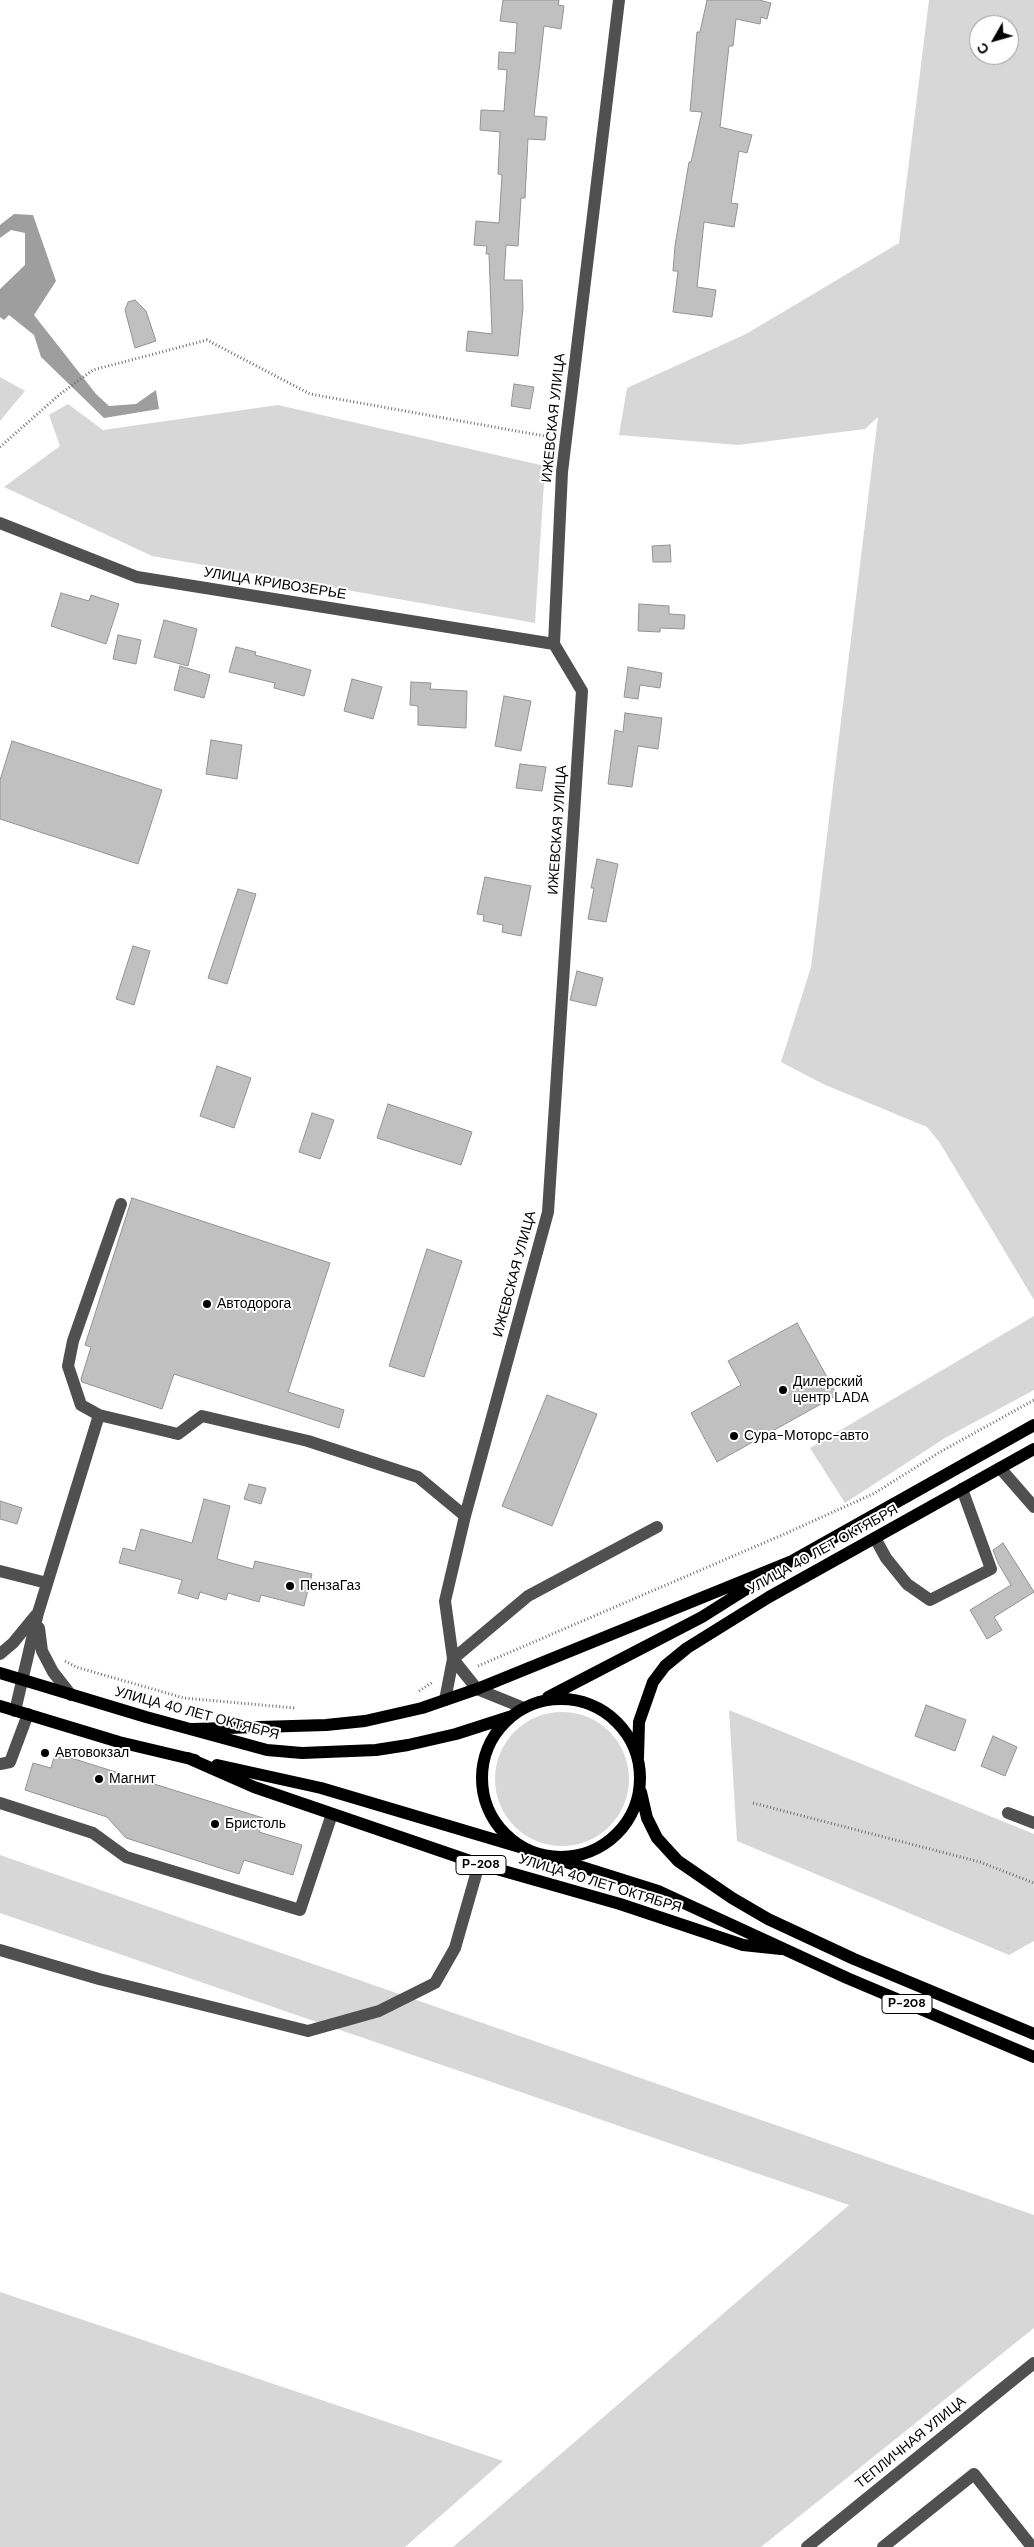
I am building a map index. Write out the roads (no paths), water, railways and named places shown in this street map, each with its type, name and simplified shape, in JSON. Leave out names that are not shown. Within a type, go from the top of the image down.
[{"type":"main road","name":"УЛИЦА 40 ЛЕТ ОКТЯБРЯ","points":[[193,1729],[326,1726],[365,1721],[422,1708],[477,1689],[598,1641],[690,1600],[792,1560],[1034,1424]]},
{"type":"main road","name":"УЛИЦА 40 ЛЕТ ОКТЯБРЯ","points":[[1034,1449],[875,1538],[687,1648],[665,1666],[653,1682],[638,1730],[638,1758],[642,1804],[658,1838],[678,1860],[732,1898],[768,1919],[854,1959],[1034,2034]]},
{"type":"main road","points":[[537,1703],[702,1617],[792,1560]]},
{"type":"main road","name":"УЛИЦА 40 ЛЕТ ОКТЯБРЯ","points":[[0,1673],[267,1750],[302,1754],[408,1745],[456,1734],[512,1716]]},
{"type":"main road","name":"УЛИЦА 40 ЛЕТ ОКТЯБРЯ","points":[[523,1848],[511,1840],[493,1819],[486,1806],[482,1778],[487,1750],[502,1726],[512,1716],[524,1708],[537,1703],[565,1699],[592,1706],[616,1721],[629,1738],[638,1758]]},
{"type":"main road","name":"УЛИЦА 40 ЛЕТ ОКТЯБРЯ","points":[[0,1706],[119,1742],[321,1788],[523,1848],[658,1891],[780,1949],[1034,2057]]},
{"type":"main road","name":"УЛИЦА 40 ЛЕТ ОКТЯБРЯ","points":[[188,1758],[254,1787],[479,1864],[620,1904],[743,1945],[780,1949]]},
{"type":"main road","name":"УЛИЦА 40 ЛЕТ ОКТЯБРЯ","points":[[550,1857],[578,1856],[604,1845],[616,1836],[629,1819],[637,1800],[640,1786]]},
{"type":"street","name":"ИЖЕВСКАЯ УЛИЦА","points":[[445,1700],[453,1660],[445,1601],[465,1516],[548,1212],[582,691],[554,644],[562,472],[619,0]]},
{"type":"street","name":"УЛИЦА КРИВОЗЕРЬЕ","points":[[0,523],[137,577],[554,644]]},
{"type":"street","points":[[121,1204],[73,1341],[68,1366],[81,1405],[99,1416],[178,1434],[202,1416],[308,1441],[418,1477],[465,1516]]},
{"type":"street","points":[[15,1710],[38,1613],[99,1416]]},
{"type":"street","points":[[1000,1468],[1034,1507]]},
{"type":"street","points":[[875,1538],[886,1558],[907,1584],[930,1600],[991,1569],[962,1489]]},
{"type":"street","points":[[524,1708],[477,1689],[453,1660],[528,1596],[657,1527]]},
{"type":"street","points":[[0,1571],[47,1583]]},
{"type":"street","points":[[0,1654],[14,1643],[38,1613]]},
{"type":"street","points":[[38,1613],[42,1651],[53,1672],[71,1695]]},
{"type":"street","points":[[0,1764],[10,1762],[28,1714]]},
{"type":"street","points":[[0,1803],[93,1833],[126,1857],[300,1910],[332,1814]]},
{"type":"street","points":[[1008,1813],[1034,1823]]},
{"type":"street","points":[[0,1950],[99,1979],[308,2031],[379,2011],[435,1983],[454,1948],[479,1864]]},
{"type":"street","name":"ТЕПЛИЧНАЯ УЛИЦА","points":[[807,2547],[1034,2363]]},
{"type":"street","points":[[883,2547],[974,2474],[1032,2547]]},
{"type":"place","name":"Автодорога","points":[[207,1304]]},
{"type":"place","name":"Дилерский центр LADA","points":[[783,1390]]},
{"type":"place","name":"Сура-Моторс-авто","points":[[734,1436]]},
{"type":"place","name":"ПензаГаз","points":[[290,1586]]},
{"type":"place","name":"Автовокзал","points":[[45,1753]]},
{"type":"place","name":"Магнит","points":[[99,1779]]},
{"type":"place","name":"Бристоль","points":[[215,1824]]}]
